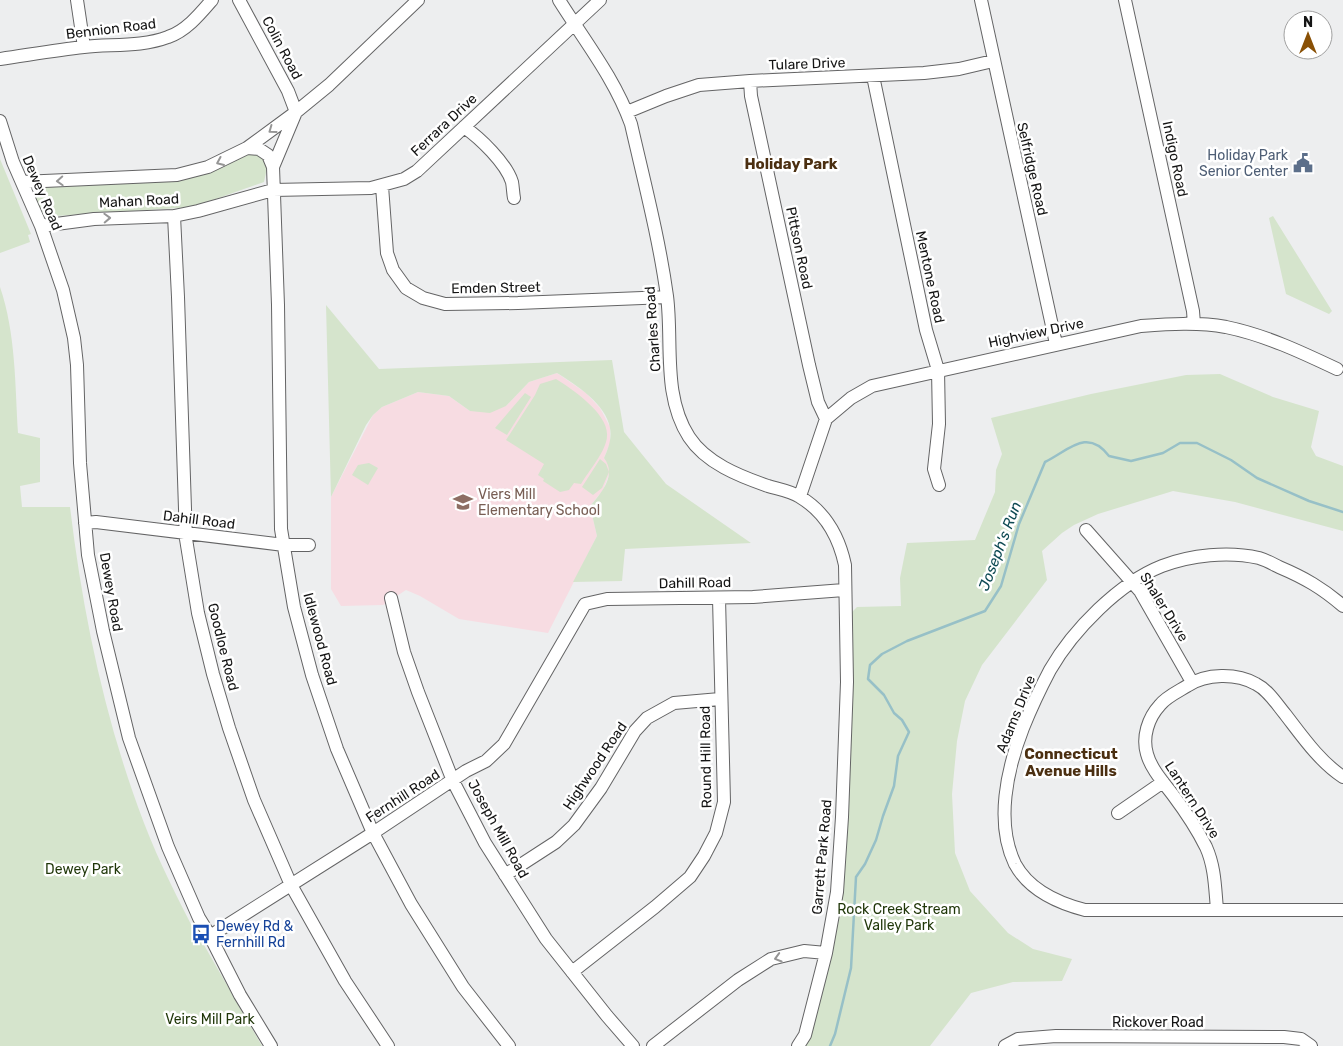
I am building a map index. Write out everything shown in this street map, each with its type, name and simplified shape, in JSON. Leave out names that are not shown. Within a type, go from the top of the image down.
[{"type":"street","points":[[77,0],[84,47]]},
{"type":"street","name":"Bennion Road","points":[[0,59],[84,47],[135,44],[168,37],[184,28],[212,0]]},
{"type":"street","name":"Colin Road","points":[[239,0],[288,91],[296,112]]},
{"type":"street","name":"Mahan Road","points":[[22,182],[177,176],[208,167],[247,148],[296,112],[329,85],[417,0]]},
{"type":"street","name":"Charles Road","points":[[559,0],[605,71],[627,112],[631,124],[667,297],[672,393],[679,418],[689,437],[704,454],[717,464],[766,486],[800,496],[822,515],[836,535],[845,564],[844,590]]},
{"type":"street","name":"Ferrara Drive","points":[[273,190],[371,188],[404,179],[417,172],[600,0]]},
{"type":"street","name":"Selfridge Road","points":[[981,0],[1056,344]]},
{"type":"street","name":"Indigo Road","points":[[1125,0],[1193,311],[1194,324]]},
{"type":"street","name":"Tulare Drive","points":[[627,112],[699,85],[873,76],[959,69],[993,61]]},
{"type":"street","name":"Mentone Road","points":[[873,76],[926,330],[938,370],[939,424],[934,469],[939,485]]},
{"type":"street","name":"Pittson Road","points":[[750,81],[751,96],[809,366],[818,402],[826,419]]},
{"type":"street","name":"Mahan Road","points":[[41,226],[94,219],[174,216],[273,190],[273,167],[296,112]]},
{"type":"street","name":"Dewey Road","points":[[0,121],[13,162],[41,226],[64,290],[74,338],[77,365],[80,463],[88,555],[103,631],[129,738],[168,847],[199,918],[240,995],[271,1046]]},
{"type":"street","points":[[464,127],[476,135],[505,169],[512,181],[514,198]]},
{"type":"street","points":[[247,148],[259,149],[268,155],[273,167]]},
{"type":"street","name":"Emden Street","points":[[382,186],[387,252],[394,270],[406,288],[422,298],[445,304],[454,304],[667,297]]},
{"type":"street","name":"Idlewood Road","points":[[273,190],[278,314],[281,529],[294,607],[312,675],[337,749],[373,833],[410,904],[463,987],[509,1046]]},
{"type":"street","name":"Goodloe Road","points":[[174,216],[185,533],[198,613],[213,674],[254,800],[291,885],[345,981],[388,1046]]},
{"type":"street","name":"Highview Drive","points":[[826,419],[851,398],[872,386],[1141,326],[1194,324],[1225,327],[1290,346],[1337,369]]},
{"type":"street","points":[[800,496],[826,419]]},
{"type":"street","name":"Dahill Road","points":[[85,523],[96,522],[284,545],[309,545]]},
{"type":"street","name":"Shaler Drive","points":[[1086,530],[1140,591],[1192,682]]},
{"type":"street","name":"Adams Drive","points":[[1343,606],[1308,579],[1260,558],[1241,555],[1202,556],[1162,566],[1132,582],[1101,607],[1073,637],[1051,669],[1035,700],[1018,743],[1009,776],[1005,826],[1007,843],[1015,863],[1023,876],[1050,898],[1085,910],[1343,910]]},
{"type":"street","name":"Dahill Road","points":[[566,636],[585,604],[607,599],[719,598],[844,590]]},
{"type":"street","name":"Garrett Park Road","points":[[798,1046],[805,1036],[826,953],[837,892],[848,682],[844,590]]},
{"type":"street","name":"Joseph Mill Road","points":[[391,598],[404,652],[453,781],[485,844],[546,940],[633,1046]]},
{"type":"street","name":"Round Hill Road","points":[[572,972],[690,877],[716,833],[724,802],[719,598]]},
{"type":"street","name":"Fernhill Road","points":[[210,936],[373,833],[466,771],[486,761],[504,744],[566,636]]},
{"type":"street","name":"Lantern Drive","points":[[1217,909],[1214,872],[1206,847],[1184,810],[1153,767],[1147,754],[1146,737],[1148,722],[1160,704],[1192,682],[1213,676],[1236,676],[1256,684],[1268,693],[1313,750],[1334,771],[1343,777]]},
{"type":"street","name":"Highwood Road","points":[[505,875],[556,842],[574,825],[601,788],[635,731],[646,718],[674,703],[720,699]]},
{"type":"street","points":[[1118,814],[1163,782]]},
{"type":"street","points":[[653,1046],[738,980],[771,959],[804,951],[826,953]]},
{"type":"street","name":"Rickover Road","points":[[1005,1046],[1018,1039],[1056,1036],[1093,1041],[1284,1036],[1301,1039],[1311,1046]]},
{"type":"shaded area","name":"Viers Mill Elementary School","points":[[557,373],[586,393],[600,408],[610,427],[610,443],[604,458],[610,472],[603,490],[590,506],[597,536],[548,633],[459,619],[406,590],[383,605],[341,606],[331,589],[331,497],[373,415],[382,407],[418,392],[449,396],[470,411],[506,406],[529,382]]},
{"type":"green space","points":[[248,154],[259,155],[268,163],[264,182],[193,207],[56,216],[45,215],[39,210],[36,201],[36,193],[41,187],[231,162]]},
{"type":"green space","points":[[0,159],[31,234],[28,235],[30,242],[0,253]]},
{"type":"green space","points":[[1273,216],[1332,311],[1329,314],[1286,294],[1269,218]]},
{"type":"green space","name":"Dewey Park","points":[[0,287],[12,341],[18,433],[40,438],[40,482],[20,486],[22,507],[70,507],[75,547],[97,667],[130,785],[162,866],[183,908],[202,945],[204,945],[262,1046],[0,1046]]},
{"type":"green space","points":[[326,305],[379,369],[612,360],[624,432],[666,484],[751,543],[625,549],[622,581],[573,582],[597,536],[590,506],[603,489],[608,477],[608,464],[604,458],[609,444],[610,428],[603,411],[596,403],[581,389],[557,373],[529,382],[506,406],[490,413],[470,411],[449,396],[418,392],[382,407],[366,425],[331,497]]},
{"type":"green space","name":"Rock Creek Stream Valley Park","points":[[1220,374],[1273,397],[1319,411],[1311,447],[1316,456],[1343,466],[1343,531],[1235,502],[1173,491],[1098,514],[1074,525],[1042,551],[1047,580],[982,665],[965,701],[957,741],[952,794],[955,853],[970,891],[1008,933],[1033,949],[1072,959],[1062,981],[1013,982],[971,993],[930,1046],[798,1046],[837,892],[846,618],[857,607],[901,606],[900,578],[907,543],[975,540],[995,492],[996,470],[1002,454],[991,418],[1091,394],[1186,375]]},
{"type":"green space","points":[[556,379],[580,396],[596,411],[606,428],[607,436],[601,454],[581,484],[574,483],[569,490],[560,492],[543,481],[544,479],[538,475],[544,464],[506,440],[540,384]]},
{"type":"green space","points":[[525,393],[531,397],[507,435],[495,428]]},
{"type":"green space","points":[[600,459],[606,464],[609,472],[602,488],[593,495],[582,487]]},
{"type":"green space","points":[[369,463],[378,468],[368,485],[352,475],[358,465]]},
{"type":"waterway","name":"Joseph's Run","points":[[830,1046],[835,1034],[851,968],[856,877],[865,864],[876,840],[894,786],[898,756],[909,732],[902,720],[894,713],[884,695],[868,679],[870,665],[882,654],[907,641],[985,611],[1001,586],[1019,524],[1045,462],[1077,444],[1085,442],[1101,447],[1109,456],[1131,461],[1163,453],[1180,443],[1197,443],[1231,460],[1257,478],[1309,501],[1343,512]]},
{"type":"place","name":"Holiday Park Senior Center","points":[[1303,163]]},
{"type":"place","name":"Viers Mill Elementary School","points":[[463,502]]},
{"type":"place","name":"Dewey Rd & Fernhill Rd","points":[[201,934]]},
{"type":"district","name":"Holiday Park","points":[[791,164]]},
{"type":"district","name":"Connecticut Avenue Hills","points":[[1071,762]]},
{"type":"park label","name":"Veirs Mill Park","points":[[210,1019]]}]
